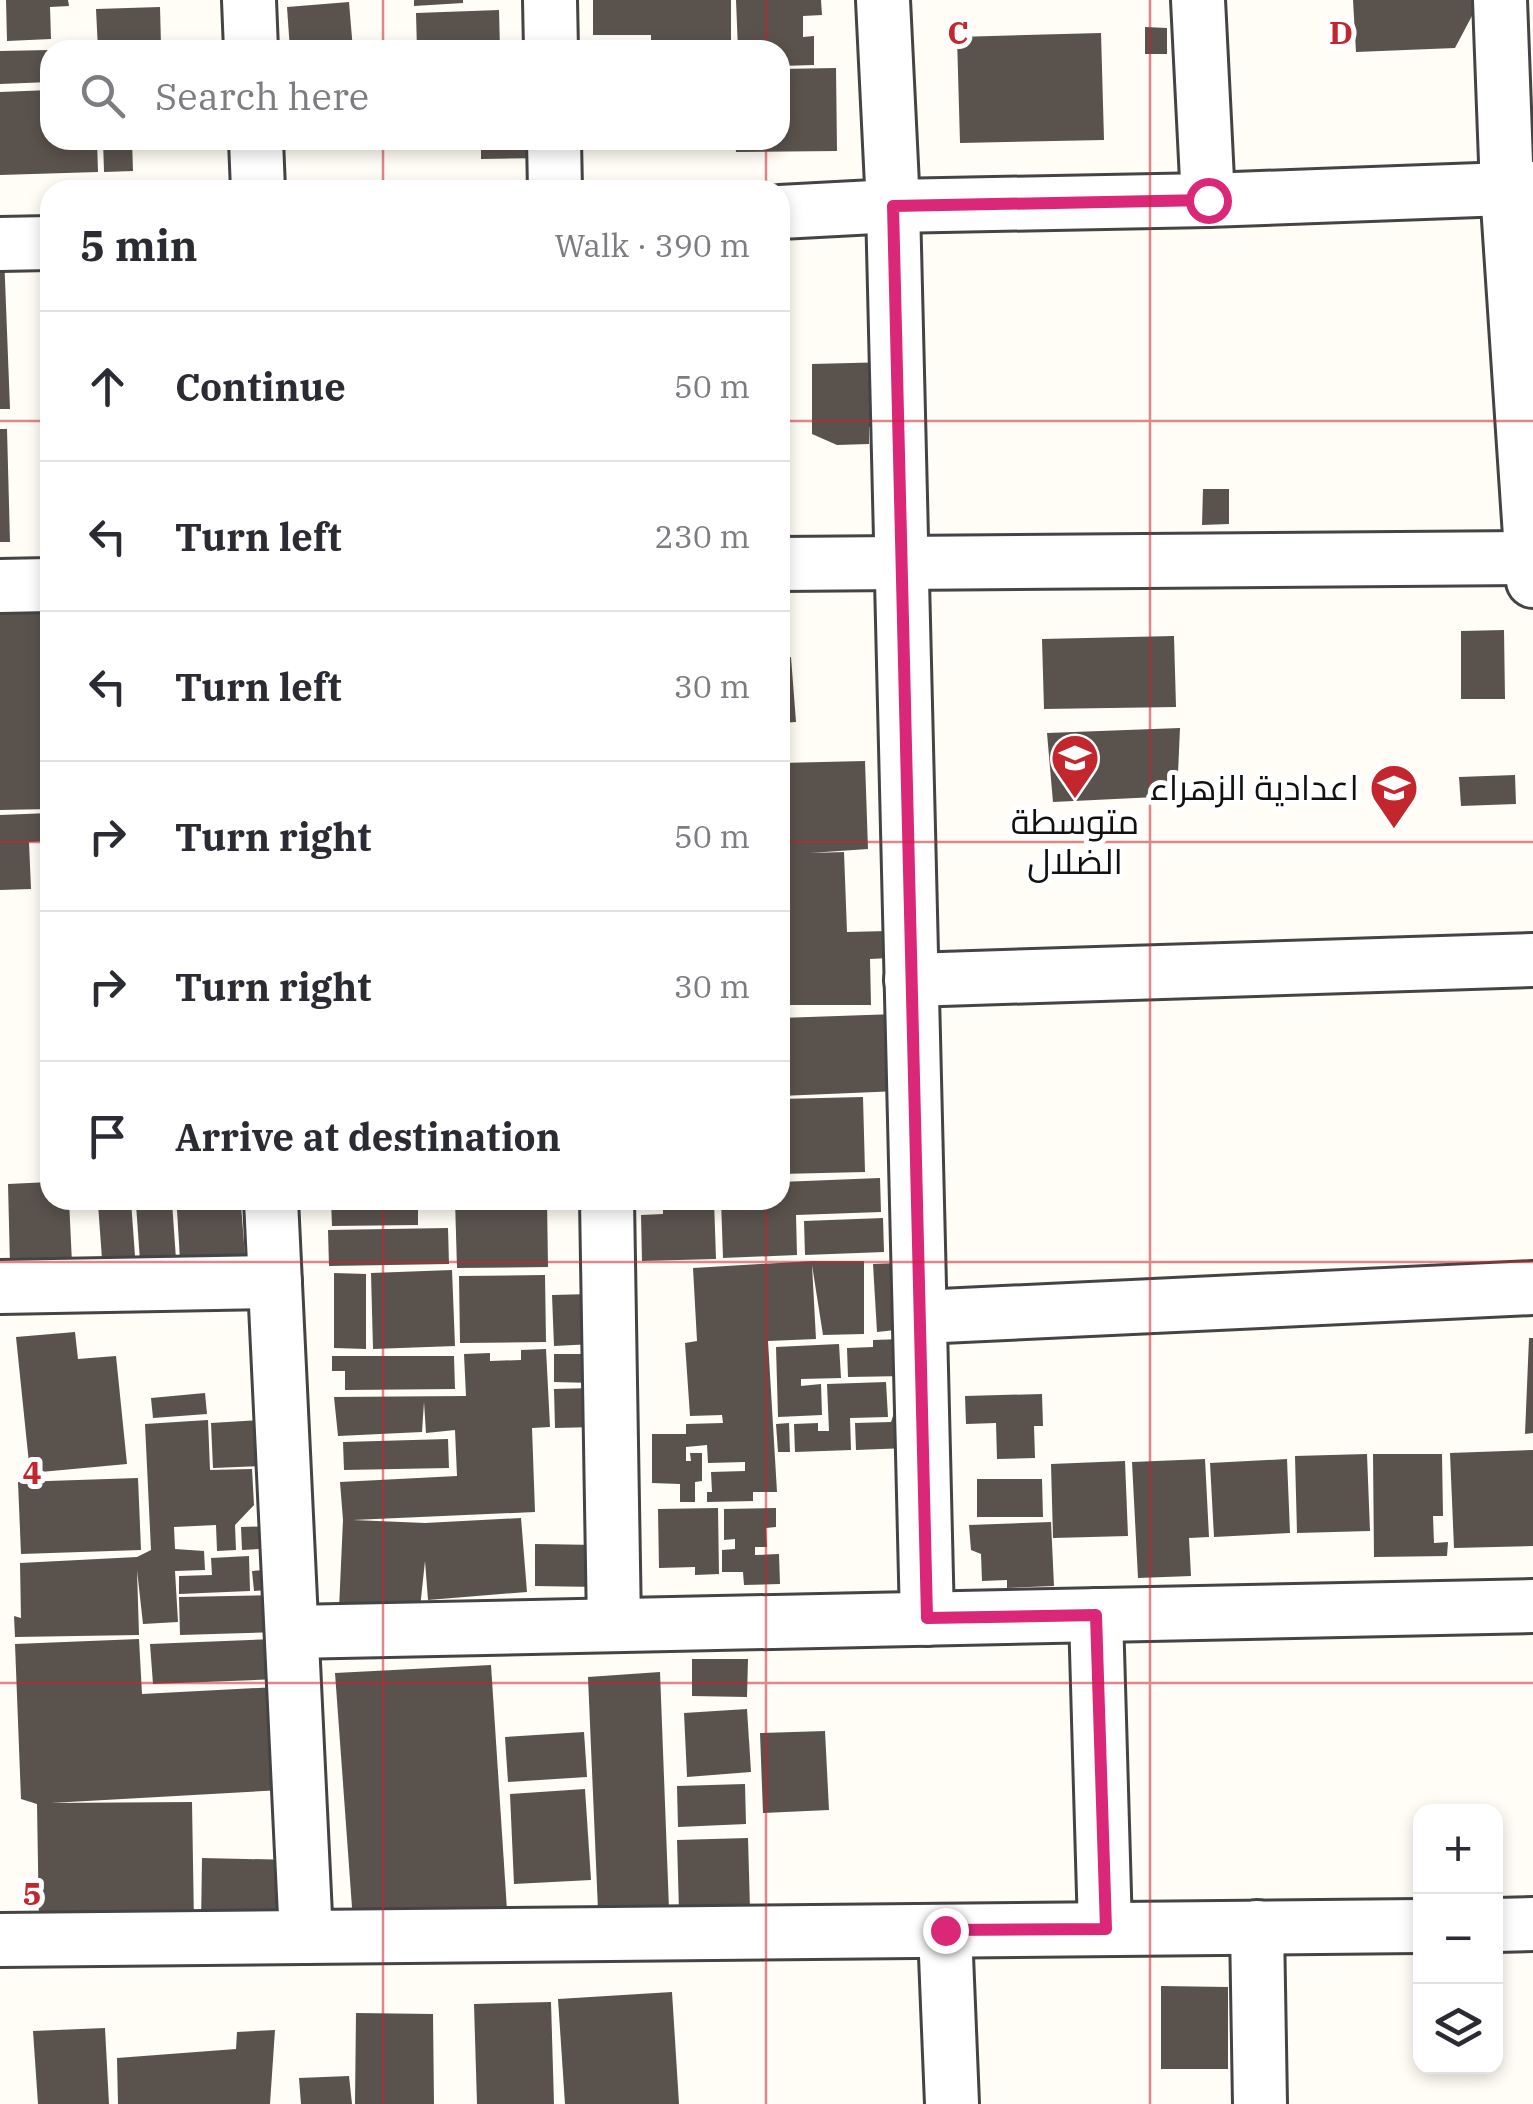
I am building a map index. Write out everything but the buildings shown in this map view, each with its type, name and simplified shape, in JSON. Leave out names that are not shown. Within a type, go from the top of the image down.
[{"type":"street","points":[[249,0],[251,40]]},
{"type":"street","points":[[550,0],[551,40]]},
{"type":"street","points":[[883,0],[893,206],[927,1618]]},
{"type":"street","points":[[1198,0],[1208,200]]},
{"type":"street","points":[[790,564],[900,561],[1532,569],[1520,189],[1500,0]]},
{"type":"street","points":[[256,150],[258,180]]},
{"type":"street","points":[[554,150],[556,180]]},
{"type":"street","points":[[790,211],[1520,189]]},
{"type":"street","points":[[0,244],[40,243]]},
{"type":"street","points":[[0,586],[40,584]]},
{"type":"street","points":[[910,980],[1533,960]]},
{"type":"street","points":[[272,1210],[306,1937]]},
{"type":"street","points":[[607,1210],[614,1626]]},
{"type":"street","points":[[0,1288],[275,1282]]},
{"type":"street","points":[[920,1316],[1533,1288]]},
{"type":"street","points":[[292,1632],[1533,1606]]},
{"type":"street","points":[[1096,1615],[1106,1929]]},
{"type":"street","points":[[1503,1925],[1533,1924]]},
{"type":"street","points":[[0,1940],[1413,1926]]},
{"type":"street","points":[[1257,1928],[1260,2104]]},
{"type":"street","points":[[945,1930],[952,2104]]},
{"type":"place","name":"متوسطة الضلال","points":[[1075,800]]},
{"type":"place","name":"اعدادية الزهراء","points":[[1394,830]]},
{"type":"route","points":[[945,1930],[1106,1929],[1096,1615],[927,1618],[893,206],[1208,200]]}]
